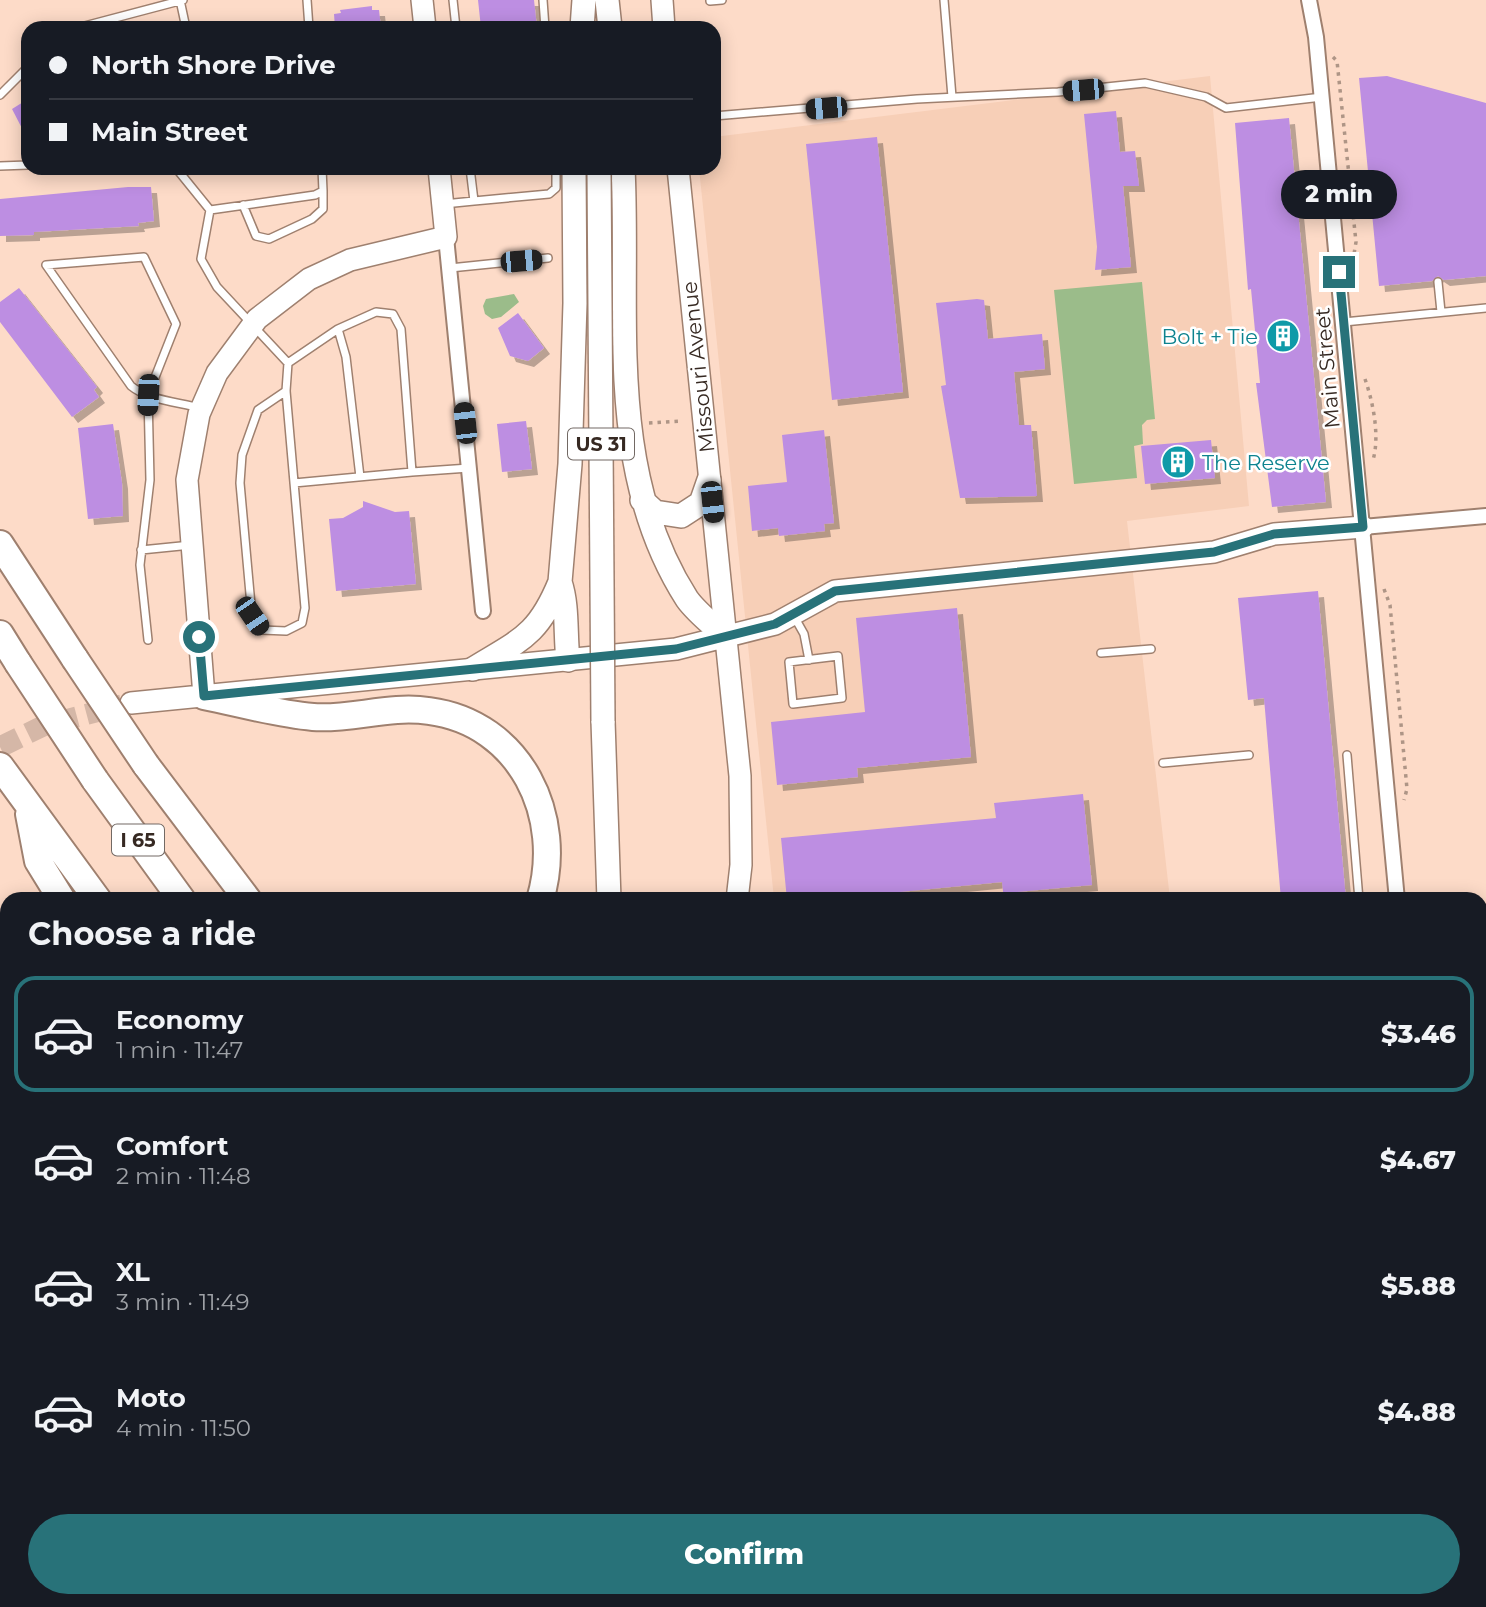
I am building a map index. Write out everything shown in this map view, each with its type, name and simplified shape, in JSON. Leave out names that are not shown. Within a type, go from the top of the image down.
[{"type":"highway","points":[[0,544],[146,765],[242,892]]},
{"type":"highway","name":"I 65","points":[[0,634],[94,780],[176,892]]},
{"type":"highway","points":[[204,696],[315,717],[382,709],[431,711],[475,727],[510,755],[536,790],[545,820],[549,850],[541,892]]},
{"type":"highway","points":[[0,766],[92,892]]},
{"type":"highway","points":[[24,801],[38,861],[57,892]]},
{"type":"main road","points":[[582,21],[584,0]]},
{"type":"main road","points":[[598,0],[598,21]]},
{"type":"main road","points":[[607,0],[609,21]]},
{"type":"main road","points":[[473,669],[536,628],[547,613],[560,582],[572,418],[574,175]]},
{"type":"main road","name":"US 31","points":[[599,175],[603,720],[609,892]]},
{"type":"main road","points":[[623,175],[631,452],[642,500],[688,601],[725,636]]},
{"type":"main road","points":[[642,500],[655,512],[681,516],[701,503],[709,480]]},
{"type":"main road","points":[[560,582],[565,598],[564,629],[568,660]]},
{"type":"main road","name":"US 31","points":[[597,892],[603,720]]},
{"type":"street","points":[[422,0],[424,21]]},
{"type":"street","points":[[662,0],[664,21]]},
{"type":"street","name":"Main Street","points":[[1309,0],[1322,97],[1344,321],[1396,892]]},
{"type":"street","points":[[440,175],[483,611]]},
{"type":"street","name":"Missouri Avenue","points":[[679,175],[740,776],[741,865],[738,892]]},
{"type":"street","points":[[204,696],[187,480],[193,436],[201,408],[229,354],[252,325],[291,290],[329,268],[350,260],[446,237]]},
{"type":"street","points":[[131,703],[676,649],[775,624],[835,591],[1214,552],[1274,534],[1486,516]]},
{"type":"lane","points":[[102,21],[182,0],[185,21]]},
{"type":"lane","points":[[307,0],[308,21]]},
{"type":"lane","points":[[453,0],[455,21]]},
{"type":"lane","points":[[543,0],[544,21]]},
{"type":"lane","points":[[710,1],[722,0]]},
{"type":"lane","points":[[944,0],[952,97]]},
{"type":"lane","points":[[0,95],[21,73]]},
{"type":"lane","points":[[721,115],[952,97],[1058,92],[1145,83],[1206,97],[1226,108],[1322,97]]},
{"type":"lane","points":[[0,166],[21,164]]},
{"type":"lane","points":[[182,175],[210,210],[201,258],[217,287],[288,363],[286,391],[303,616],[302,623],[286,631],[262,630],[252,616],[240,483],[242,455],[258,410],[286,391]]},
{"type":"lane","points":[[243,205],[256,236],[269,239],[312,219],[323,209],[322,175]]},
{"type":"lane","points":[[471,175],[474,201]]},
{"type":"lane","points":[[443,204],[549,194],[556,188],[556,175]]},
{"type":"lane","points":[[210,210],[315,195],[323,191]]},
{"type":"lane","points":[[148,640],[141,550],[150,480],[148,395],[176,324],[145,257],[46,265],[131,386],[148,395],[201,408]]},
{"type":"lane","points":[[449,268],[548,258]]},
{"type":"lane","points":[[1438,282],[1441,312]]},
{"type":"lane","points":[[1344,321],[1486,308]]},
{"type":"lane","points":[[288,363],[338,329],[376,312],[393,314],[401,328],[412,472]]},
{"type":"lane","points":[[338,329],[346,357],[360,477]]},
{"type":"lane","points":[[294,483],[469,468]]},
{"type":"lane","points":[[141,550],[192,545]]},
{"type":"lane","points":[[793,615],[804,634],[809,660]]},
{"type":"lane","points":[[1101,653],[1152,649]]},
{"type":"lane","points":[[838,656],[842,698],[793,704],[789,662],[809,660],[838,656]]},
{"type":"lane","points":[[1163,763],[1249,755]]},
{"type":"lane","points":[[1348,755],[1358,892]]},
{"type":"path","points":[[1337,61],[1356,242],[1352,267]]},
{"type":"path","points":[[1362,370],[1369,391],[1376,449],[1373,471]]},
{"type":"path","points":[[653,423],[681,422]]},
{"type":"path","points":[[1383,579],[1390,605],[1404,772]]},
{"type":"shaded area","points":[[1210,76],[1249,506],[1127,521],[1169,892],[773,892],[700,175],[721,175],[721,136]]},
{"type":"green space","points":[[1142,282],[1155,419],[1147,420],[1142,425],[1143,444],[1134,446],[1137,478],[1074,484],[1054,290]]},
{"type":"green space","points":[[514,294],[519,302],[501,317],[492,319],[485,314],[483,306],[486,299]]},
{"type":"building","points":[[478,0],[534,0],[536,21],[480,21]]},
{"type":"building","points":[[372,6],[372,10],[379,10],[380,21],[334,21],[334,14],[341,13],[340,10]]},
{"type":"building","points":[[1387,76],[1486,103],[1486,276],[1444,280],[1438,276],[1432,281],[1379,286],[1359,78]]},
{"type":"building","points":[[21,103],[21,126],[12,109]]},
{"type":"building","points":[[1116,111],[1120,152],[1135,151],[1139,186],[1123,186],[1131,267],[1095,270],[1097,247],[1084,114]]},
{"type":"building","name":"Bolt + Tie","points":[[1289,118],[1326,502],[1272,507],[1256,383],[1260,383],[1251,289],[1248,290],[1235,123]]},
{"type":"building","points":[[877,137],[903,392],[832,400],[806,144]]},
{"type":"building","points":[[151,187],[154,221],[138,223],[139,226],[0,236],[0,199]]},
{"type":"building","points":[[19,288],[97,387],[94,390],[99,397],[72,417],[0,322],[0,302]]},
{"type":"building","points":[[984,300],[988,339],[1042,334],[1045,369],[1014,372],[1019,425],[1031,425],[1037,496],[960,498],[941,386],[946,385],[936,303]]},
{"type":"building","points":[[518,313],[544,348],[528,361],[510,356],[498,328]]},
{"type":"building","points":[[526,421],[532,469],[502,472],[497,424]]},
{"type":"building","points":[[113,424],[122,483],[123,516],[88,519],[78,428]]},
{"type":"building","points":[[824,430],[834,523],[824,524],[825,531],[779,536],[778,528],[752,531],[748,486],[787,482],[782,435]]},
{"type":"building","name":"The Reserve","points":[[1211,440],[1215,478],[1145,484],[1141,446]]},
{"type":"building","points":[[363,501],[395,512],[409,511],[416,584],[336,591],[329,519],[343,518],[363,507]]},
{"type":"building","points":[[1318,591],[1345,892],[1280,892],[1264,698],[1248,700],[1238,598]]},
{"type":"building","points":[[957,608],[971,757],[857,768],[858,777],[777,785],[771,722],[865,712],[856,618]]},
{"type":"building","points":[[1083,794],[1092,885],[1017,892],[1003,892],[1002,882],[900,892],[786,892],[781,838],[996,818],[994,803]]},
{"type":"tunnel","points":[[0,747],[43,726],[122,705]]},
{"type":"place","name":"Bolt + Tie","points":[[1283,336]]},
{"type":"place","name":"The Reserve","points":[[1178,462]]},
{"type":"route","points":[[199,637],[204,696],[676,649],[775,624],[835,591],[1214,552],[1274,534],[1363,527],[1339,272]]}]
